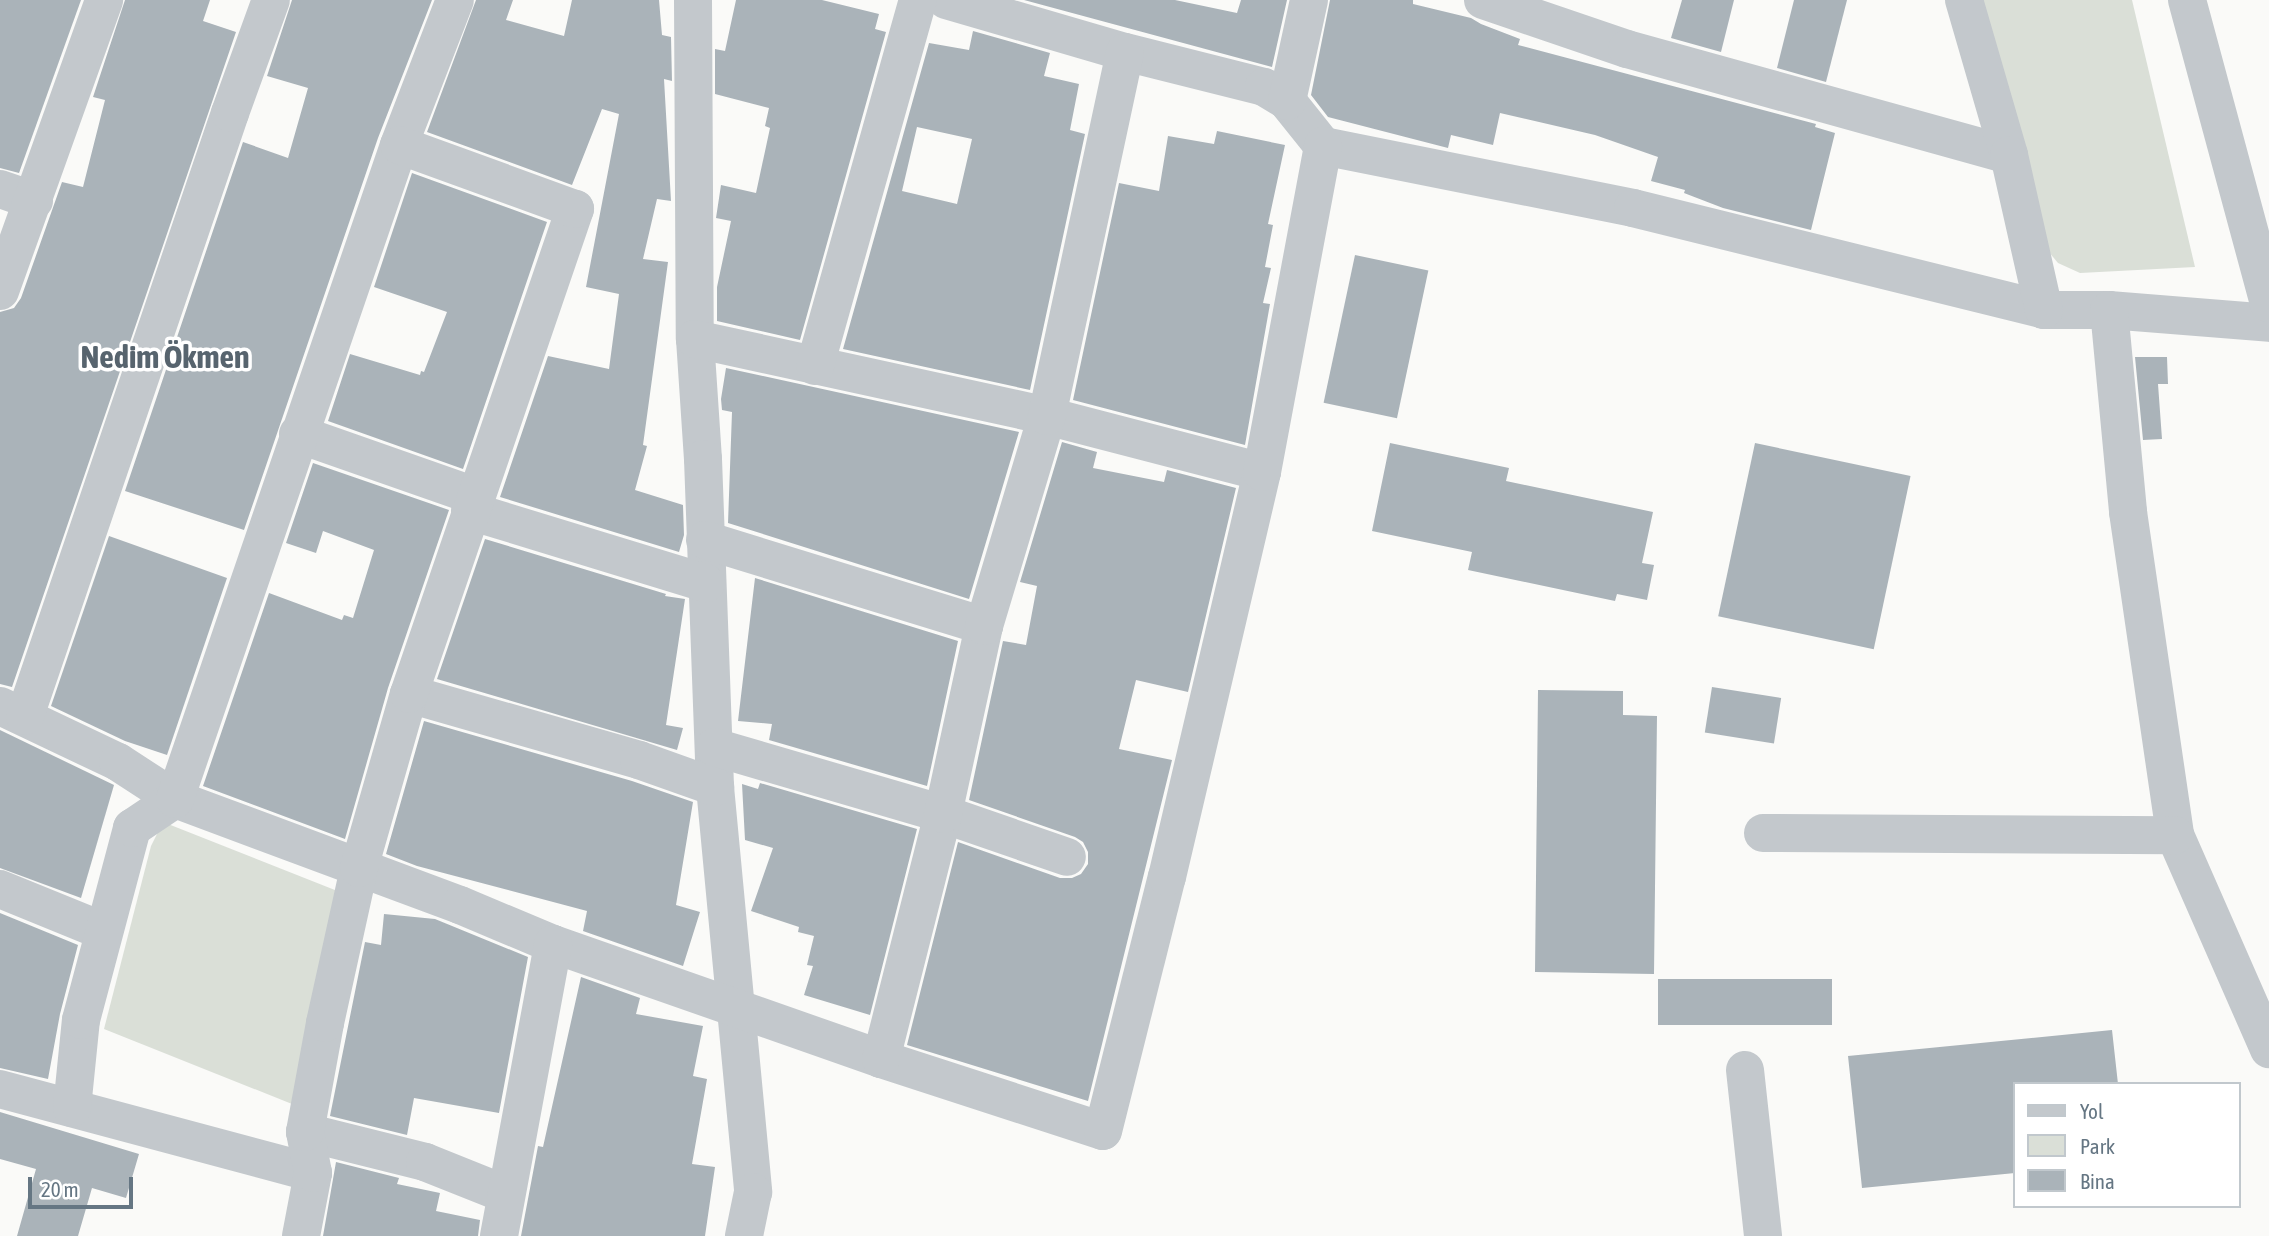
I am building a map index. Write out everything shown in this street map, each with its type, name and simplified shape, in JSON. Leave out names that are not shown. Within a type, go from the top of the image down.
[{"type":"street","points":[[0,291],[17,195],[104,0]]},
{"type":"street","points":[[271,0],[13,711],[118,762],[175,799],[553,944],[881,1059],[1103,1131],[1167,877],[1262,472],[1323,146]]},
{"type":"street","points":[[72,1108],[81,1020],[132,828],[175,799],[399,145],[455,0]]},
{"type":"street","points":[[693,0],[695,339],[715,787],[753,1192],[744,1236]]},
{"type":"street","points":[[815,366],[918,0]]},
{"type":"street","points":[[946,0],[1125,52],[1264,87],[1287,101],[1323,146],[1633,208],[2044,310],[2109,310],[2269,323]]},
{"type":"street","points":[[1287,101],[1309,0]]},
{"type":"street","points":[[1483,0],[1627,49],[2009,155]]},
{"type":"street","points":[[1964,0],[2009,155],[2044,310]]},
{"type":"street","points":[[2186,0],[2269,303]]},
{"type":"street","points":[[881,1059],[943,814],[984,626],[1047,416],[1125,52]]},
{"type":"street","points":[[300,1236],[313,1173],[305,1132],[325,1023],[359,868],[409,694],[472,503],[575,209],[399,145]]},
{"type":"street","points":[[2109,310],[2128,512],[2175,835],[2269,1049]]},
{"type":"street","points":[[695,339],[1047,416],[1262,472]]},
{"type":"street","points":[[298,434],[472,503],[706,583]]},
{"type":"street","points":[[705,540],[984,626]]},
{"type":"street","points":[[409,694],[639,760],[715,787]]},
{"type":"street","points":[[714,747],[943,814],[1067,857]]},
{"type":"street","points":[[1763,833],[2175,835]]},
{"type":"street","points":[[0,889],[103,931]]},
{"type":"street","points":[[499,1236],[553,944]]},
{"type":"street","points":[[1745,1070],[1763,1236]]},
{"type":"street","points":[[0,1089],[313,1173]]},
{"type":"street","points":[[305,1132],[425,1162],[505,1194]]},
{"type":"green space","points":[[1968,0],[2132,0],[2195,267],[2080,273],[2058,263],[2029,228]]},
{"type":"green space","points":[[163,822],[345,894],[292,1104],[104,1029],[151,846]]},
{"type":"building","points":[[0,0],[81,0],[19,173],[0,168]]},
{"type":"building","points":[[125,0],[210,0],[203,21],[236,32],[12,687],[0,684],[0,312],[14,308],[21,298],[62,182],[83,187],[105,100],[93,97]]},
{"type":"building","points":[[292,0],[432,0],[378,138],[244,530],[125,491],[243,142],[288,158],[308,88],[267,76]]},
{"type":"building","points":[[476,0],[513,0],[506,20],[564,36],[572,0],[659,0],[662,35],[671,37],[672,81],[664,79],[671,201],[657,199],[643,259],[668,262],[643,445],[647,446],[635,490],[683,505],[684,535],[679,552],[500,497],[548,356],[609,369],[619,294],[586,287],[619,114],[602,109],[572,185],[427,132]]},
{"type":"building","points":[[736,0],[822,0],[879,14],[875,29],[886,32],[800,340],[717,321],[717,287],[731,221],[716,218],[721,185],[756,193],[770,128],[765,126],[769,108],[715,94],[715,49],[725,51]]},
{"type":"building","points":[[1024,0],[1175,0],[1237,13],[1241,0],[1287,0],[1272,67]]},
{"type":"building","points":[[1330,0],[1413,0],[1413,4],[1471,18],[1520,39],[1518,45],[1816,124],[1815,127],[1835,133],[1811,230],[1723,208],[1684,193],[1685,190],[1651,181],[1658,157],[1595,135],[1500,113],[1493,145],[1451,135],[1448,148],[1328,117],[1311,95]]},
{"type":"building","points":[[1682,0],[1734,0],[1721,52],[1671,38]]},
{"type":"building","points":[[1794,0],[1847,0],[1826,82],[1777,68]]},
{"type":"building","points":[[973,31],[1050,53],[1044,76],[1079,84],[1070,130],[1085,134],[1030,390],[843,349],[929,43],[969,50]],"holes":[[[917,127],[972,139],[957,204],[902,191]]]},
{"type":"building","points":[[1217,131],[1285,145],[1268,224],[1273,225],[1265,267],[1271,268],[1263,303],[1270,304],[1245,445],[1073,400],[1119,183],[1159,191],[1168,136],[1214,144]]},
{"type":"building","points":[[412,173],[547,222],[463,469],[328,421],[350,354],[420,375],[421,371],[424,372],[447,312],[374,287]]},
{"type":"building","points":[[1355,255],[1428,271],[1397,418],[1324,403]]},
{"type":"building","points":[[2135,357],[2167,357],[2168,384],[2158,384],[2162,439],[2143,440]]},
{"type":"building","points":[[726,368],[1019,432],[969,599],[728,523],[732,412],[722,410]]},
{"type":"building","points":[[1062,442],[1097,452],[1093,468],[1164,482],[1167,470],[1236,488],[1188,692],[1136,680],[1119,749],[1172,760],[1088,1101],[907,1045],[958,842],[1060,878],[1072,878],[1081,874],[1088,864],[1088,852],[1083,842],[1075,837],[969,800],[1003,641],[1026,645],[1037,586],[1020,582]]},
{"type":"building","points":[[1390,443],[1509,468],[1506,481],[1653,512],[1642,563],[1654,565],[1647,600],[1617,594],[1615,601],[1468,570],[1472,552],[1372,531]]},
{"type":"building","points":[[1755,443],[1911,476],[1874,649],[1718,616]]},
{"type":"building","points":[[313,463],[449,510],[388,688],[345,839],[203,786],[269,593],[342,620],[344,615],[353,618],[374,550],[323,531],[316,553],[286,543]]},
{"type":"building","points":[[109,536],[227,578],[167,755],[125,741],[51,706]]},
{"type":"building","points":[[485,539],[666,594],[665,596],[685,599],[666,725],[683,728],[677,750],[437,679]]},
{"type":"building","points":[[755,578],[958,641],[927,786],[769,740],[772,724],[738,721]]},
{"type":"building","points":[[1712,687],[1781,698],[1774,743],[1705,732]]},
{"type":"building","points":[[1538,690],[1623,691],[1623,715],[1657,716],[1654,974],[1535,972]]},
{"type":"building","points":[[424,721],[632,781],[693,802],[676,905],[700,912],[683,966],[583,931],[587,911],[417,866],[386,854]]},
{"type":"building","points":[[0,730],[114,785],[81,898],[0,868]]},
{"type":"building","points":[[760,783],[917,829],[870,1015],[804,995],[813,966],[807,965],[814,936],[798,932],[799,927],[751,911],[773,848],[745,840],[742,784],[758,789]]},
{"type":"building","points":[[0,913],[78,945],[60,1014],[48,1079],[0,1068]]},
{"type":"building","points":[[384,914],[435,919],[528,957],[499,1113],[414,1098],[407,1135],[330,1116],[365,942],[381,945]]},
{"type":"building","points":[[581,977],[640,998],[636,1014],[703,1026],[693,1076],[707,1079],[692,1164],[715,1167],[705,1236],[521,1236],[538,1146],[543,1147]]},
{"type":"building","points":[[1658,979],[1832,979],[1832,1025],[1658,1025]]},
{"type":"building","points":[[2112,1030],[2118,1082],[2014,1082],[2014,1173],[1862,1188],[1848,1056]]},
{"type":"building","points":[[0,1112],[139,1154],[126,1198],[92,1188],[78,1236],[17,1236],[36,1169],[0,1159]]},
{"type":"building","points":[[336,1162],[399,1178],[397,1184],[440,1193],[436,1211],[480,1220],[478,1236],[323,1236]]},
{"type":"district","name":"Nedim Ökmen","points":[[165,357]]}]
